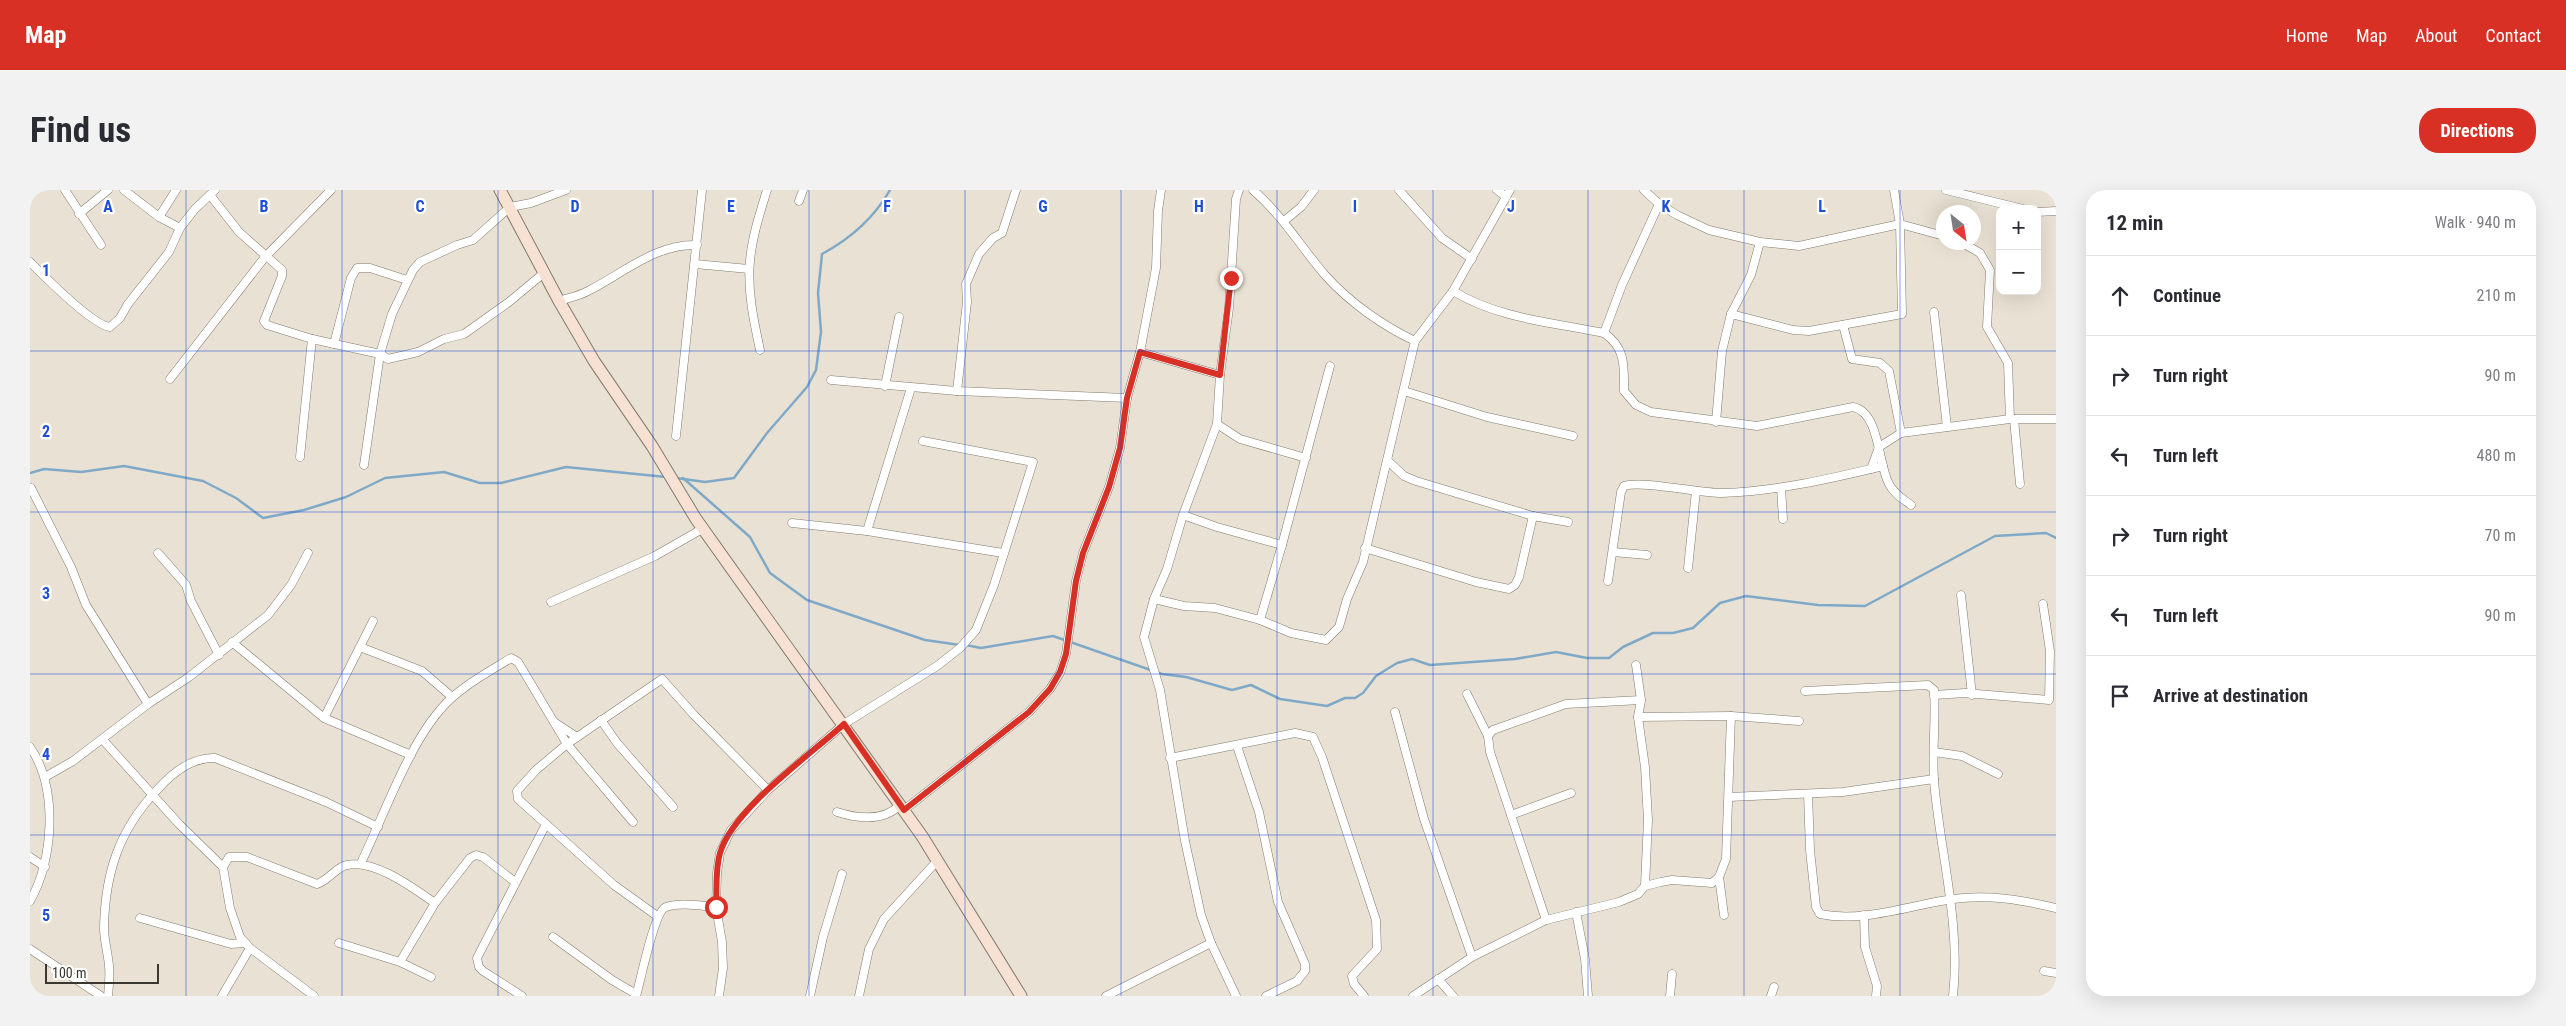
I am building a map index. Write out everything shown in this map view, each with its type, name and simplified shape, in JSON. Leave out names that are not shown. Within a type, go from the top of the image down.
[{"type":"street","points":[[65,190],[101,245]]},
{"type":"street","points":[[79,214],[108,190]]},
{"type":"street","points":[[124,190],[159,217],[180,228]]},
{"type":"street","points":[[159,217],[176,190]]},
{"type":"street","points":[[170,378],[265,257],[330,190]]},
{"type":"street","points":[[500,190],[559,301],[594,361],[652,446],[702,529],[844,724],[938,860],[1021,996]]},
{"type":"street","points":[[364,465],[380,354],[392,314],[407,280],[420,262],[456,245],[473,240],[510,207],[531,203],[566,190]]},
{"type":"street","points":[[676,436],[702,190]]},
{"type":"street","points":[[760,350],[754,323],[749,269],[759,216],[767,190]]},
{"type":"street","points":[[799,202],[803,190]]},
{"type":"street","points":[[957,391],[966,302],[966,284],[979,254],[993,238],[1002,233],[1016,190]]},
{"type":"street","points":[[838,812],[854,817],[869,818],[902,808],[1029,712],[1050,689],[1060,672],[1066,654],[1076,581],[1083,553],[1109,487],[1120,448],[1127,398],[1140,352],[1156,268],[1158,211],[1161,190]]},
{"type":"street","points":[[1236,996],[1210,943],[1191,872],[1170,758],[1160,690],[1144,637],[1154,600],[1167,569],[1183,515],[1217,424],[1220,375],[1230,308],[1235,213],[1239,190]]},
{"type":"street","points":[[1253,190],[1276,210],[1327,277],[1373,316],[1395,332],[1415,341]]},
{"type":"street","points":[[1284,221],[1301,207],[1314,190]]},
{"type":"street","points":[[1399,190],[1442,238],[1472,259]]},
{"type":"street","points":[[1154,600],[1184,606],[1215,608],[1260,620],[1291,633],[1326,640],[1339,627],[1347,599],[1363,562],[1415,341],[1453,290],[1472,259],[1507,193],[1497,190]]},
{"type":"street","points":[[1644,190],[1659,204],[1676,215],[1709,230],[1760,242],[1799,246],[1900,224],[1936,234]]},
{"type":"street","points":[[1731,314],[1793,330],[1809,331],[1894,317],[1903,313],[1900,282],[1900,224],[1894,190]]},
{"type":"street","points":[[1946,190],[2007,205]]},
{"type":"street","points":[[30,262],[60,293],[91,316],[110,326],[120,318],[128,304],[169,252],[180,228],[195,209],[213,193],[239,232],[265,257],[280,268],[282,272],[265,323],[271,328],[380,354],[388,359],[418,352],[464,334],[510,302],[545,272]]},
{"type":"street","points":[[1604,333],[1622,284],[1659,204]]},
{"type":"street","points":[[2041,212],[2056,211]]},
{"type":"street","points":[[1716,422],[1722,351],[1731,314],[1751,275],[1760,242]]},
{"type":"street","points":[[559,301],[586,293],[656,254],[684,244],[697,245]]},
{"type":"street","points":[[1975,250],[1980,253],[1990,270],[1987,327],[2008,363],[2012,419],[2020,484]]},
{"type":"street","points":[[695,264],[723,265],[749,269]]},
{"type":"street","points":[[334,344],[352,278],[357,268],[370,268],[407,280]]},
{"type":"street","points":[[1453,290],[1480,306],[1510,315],[1604,333],[1618,345],[1625,364],[1624,391],[1636,405],[1651,412],[1757,426],[1853,407],[1864,412],[1879,447],[1883,466],[1892,489],[1911,505]]},
{"type":"street","points":[[1934,312],[1947,427]]},
{"type":"street","points":[[885,386],[899,317]]},
{"type":"street","points":[[1843,325],[1852,359],[1880,363],[1889,371],[1901,432]]},
{"type":"street","points":[[300,457],[312,339]]},
{"type":"street","points":[[1140,352],[1220,375]]},
{"type":"street","points":[[1260,620],[1330,366]]},
{"type":"street","points":[[831,380],[957,391],[1127,398]]},
{"type":"street","points":[[867,531],[911,388]]},
{"type":"street","points":[[1404,391],[1487,416],[1573,436]]},
{"type":"street","points":[[1871,469],[1879,447],[1901,432],[2012,419],[2056,419]]},
{"type":"street","points":[[1217,424],[1240,439],[1306,458]]},
{"type":"street","points":[[719,996],[723,968],[722,942],[716,907],[717,873],[720,853],[725,841],[746,811],[844,724],[937,666],[960,648],[976,630],[1033,462],[923,442]]},
{"type":"street","points":[[1388,462],[1404,476],[1416,481],[1533,516],[1568,522]]},
{"type":"street","points":[[1608,580],[1621,492],[1624,486],[1639,483],[1646,486],[1721,492],[1781,488],[1883,466]]},
{"type":"street","points":[[31,488],[71,568],[86,604],[148,704]]},
{"type":"street","points":[[1781,488],[1783,519]]},
{"type":"street","points":[[1688,568],[1696,491]]},
{"type":"street","points":[[1183,515],[1282,545]]},
{"type":"street","points":[[1365,548],[1476,582],[1509,589],[1515,585],[1519,577],[1533,516]]},
{"type":"street","points":[[792,523],[867,531],[1003,553]]},
{"type":"street","points":[[551,602],[655,556],[702,529]]},
{"type":"street","points":[[1613,552],[1647,555]]},
{"type":"street","points":[[158,553],[186,585],[191,601],[219,655]]},
{"type":"street","points":[[46,777],[103,740],[148,704],[219,655],[232,642],[268,615],[279,603],[308,553]]},
{"type":"street","points":[[1961,595],[1972,695]]},
{"type":"street","points":[[1934,696],[1965,693],[2049,700],[2050,651],[2043,604]]},
{"type":"street","points":[[324,718],[373,621]]},
{"type":"street","points":[[232,642],[324,718],[412,755]]},
{"type":"street","points":[[360,647],[422,671],[452,697]]},
{"type":"street","points":[[361,863],[412,755],[439,710],[452,697],[514,658],[567,744],[633,822]]},
{"type":"street","points":[[1636,665],[1641,700],[1638,717],[1645,767],[1648,820],[1645,886]]},
{"type":"street","points":[[657,916],[614,885],[518,799],[517,791],[536,770],[567,744],[660,680],[665,680],[694,715],[768,790]]},
{"type":"street","points":[[1805,690],[1924,684],[1931,686],[1934,696],[1934,779],[1950,900],[1955,963],[1952,996]]},
{"type":"street","points":[[1466,694],[1488,736],[1490,752],[1546,920]]},
{"type":"street","points":[[1488,736],[1493,730],[1566,704],[1641,700]]},
{"type":"street","points":[[1395,712],[1426,828],[1472,957]]},
{"type":"street","points":[[1638,717],[1731,716],[1800,721]]},
{"type":"street","points":[[1724,915],[1719,877],[1726,859],[1731,716]]},
{"type":"street","points":[[601,720],[617,743],[673,807]]},
{"type":"street","points":[[552,721],[577,737]]},
{"type":"street","points":[[1170,758],[1295,733],[1313,737],[1322,757],[1376,920],[1377,949],[1352,976],[1354,984],[1364,996]]},
{"type":"street","points":[[103,740],[223,867],[236,930],[247,946],[314,996]]},
{"type":"street","points":[[1237,746],[1259,812],[1278,902],[1305,964],[1305,971],[1297,981],[1266,996]]},
{"type":"street","points":[[30,747],[33,756],[46,777],[50,839],[46,867],[30,901]]},
{"type":"street","points":[[1934,752],[1962,756],[1998,774]]},
{"type":"street","points":[[108,996],[109,968],[104,930],[105,908],[114,860],[137,811],[178,769],[204,758],[215,758],[326,802],[378,827]]},
{"type":"street","points":[[1729,797],[1843,792],[1934,779]]},
{"type":"street","points":[[1510,815],[1572,793]]},
{"type":"street","points":[[1808,794],[1810,850],[1818,913],[1829,916],[1864,915],[1950,900],[2015,899],[2056,908]]},
{"type":"street","points":[[522,996],[483,971],[477,962],[515,882],[546,824]]},
{"type":"street","points":[[400,962],[435,903],[473,856],[483,858],[515,882]]},
{"type":"street","points":[[30,857],[46,867]]},
{"type":"street","points":[[223,867],[229,857],[247,857],[318,884],[326,880],[342,866],[361,863],[401,880],[435,903]]},
{"type":"street","points":[[858,996],[869,949],[884,919],[938,860]]},
{"type":"street","points":[[810,996],[822,937],[842,874]]},
{"type":"street","points":[[1413,996],[1472,957],[1546,920],[1619,902],[1638,894],[1645,886],[1672,880],[1708,884],[1719,877]]},
{"type":"street","points":[[553,937],[636,995],[660,910],[671,906],[716,907]]},
{"type":"street","points":[[1576,912],[1585,959],[1588,996]]},
{"type":"street","points":[[1864,915],[1865,947],[1877,986],[1876,996]]},
{"type":"street","points":[[140,918],[231,944],[247,946]]},
{"type":"street","points":[[339,943],[400,962],[432,977]]},
{"type":"street","points":[[1106,996],[1210,943]]},
{"type":"street","points":[[222,996],[247,946]]},
{"type":"street","points":[[30,949],[101,996]]},
{"type":"street","points":[[2044,971],[2056,973]]},
{"type":"street","points":[[1670,996],[1672,974]]},
{"type":"street","points":[[1438,979],[1453,996]]},
{"type":"street","points":[[1771,996],[1774,987]]},
{"type":"waterway","points":[[676,478],[705,482],[734,478],[767,433],[807,387],[816,370],[821,332],[818,293],[822,254],[852,235],[877,210],[890,190]]},
{"type":"waterway","points":[[30,473],[44,469],[81,472],[124,466],[203,481],[236,498],[263,518],[304,510],[346,497],[385,478],[444,472],[480,483],[501,483],[566,467],[666,477]]},
{"type":"waterway","points":[[683,478],[750,537],[770,573],[807,600],[925,640],[960,645]]},
{"type":"waterway","points":[[966,645],[981,648],[1053,636],[1162,674],[1186,677],[1232,690],[1251,685],[1280,699],[1327,706],[1345,698],[1355,698],[1363,693],[1376,676],[1397,663],[1412,659],[1430,665],[1515,659],[1556,652],[1587,658],[1609,658],[1623,647],[1653,633],[1673,633],[1693,628],[1720,603],[1746,596],[1818,605],[1865,606],[1995,536],[2046,533],[2056,538]]},
{"type":"route","points":[[716,907],[717,873],[720,853],[731,830],[746,811],[768,790],[844,724],[904,810],[1029,712],[1050,689],[1060,672],[1066,654],[1076,581],[1083,553],[1109,487],[1120,448],[1127,398],[1140,352],[1220,375],[1230,308],[1231,278]]}]
